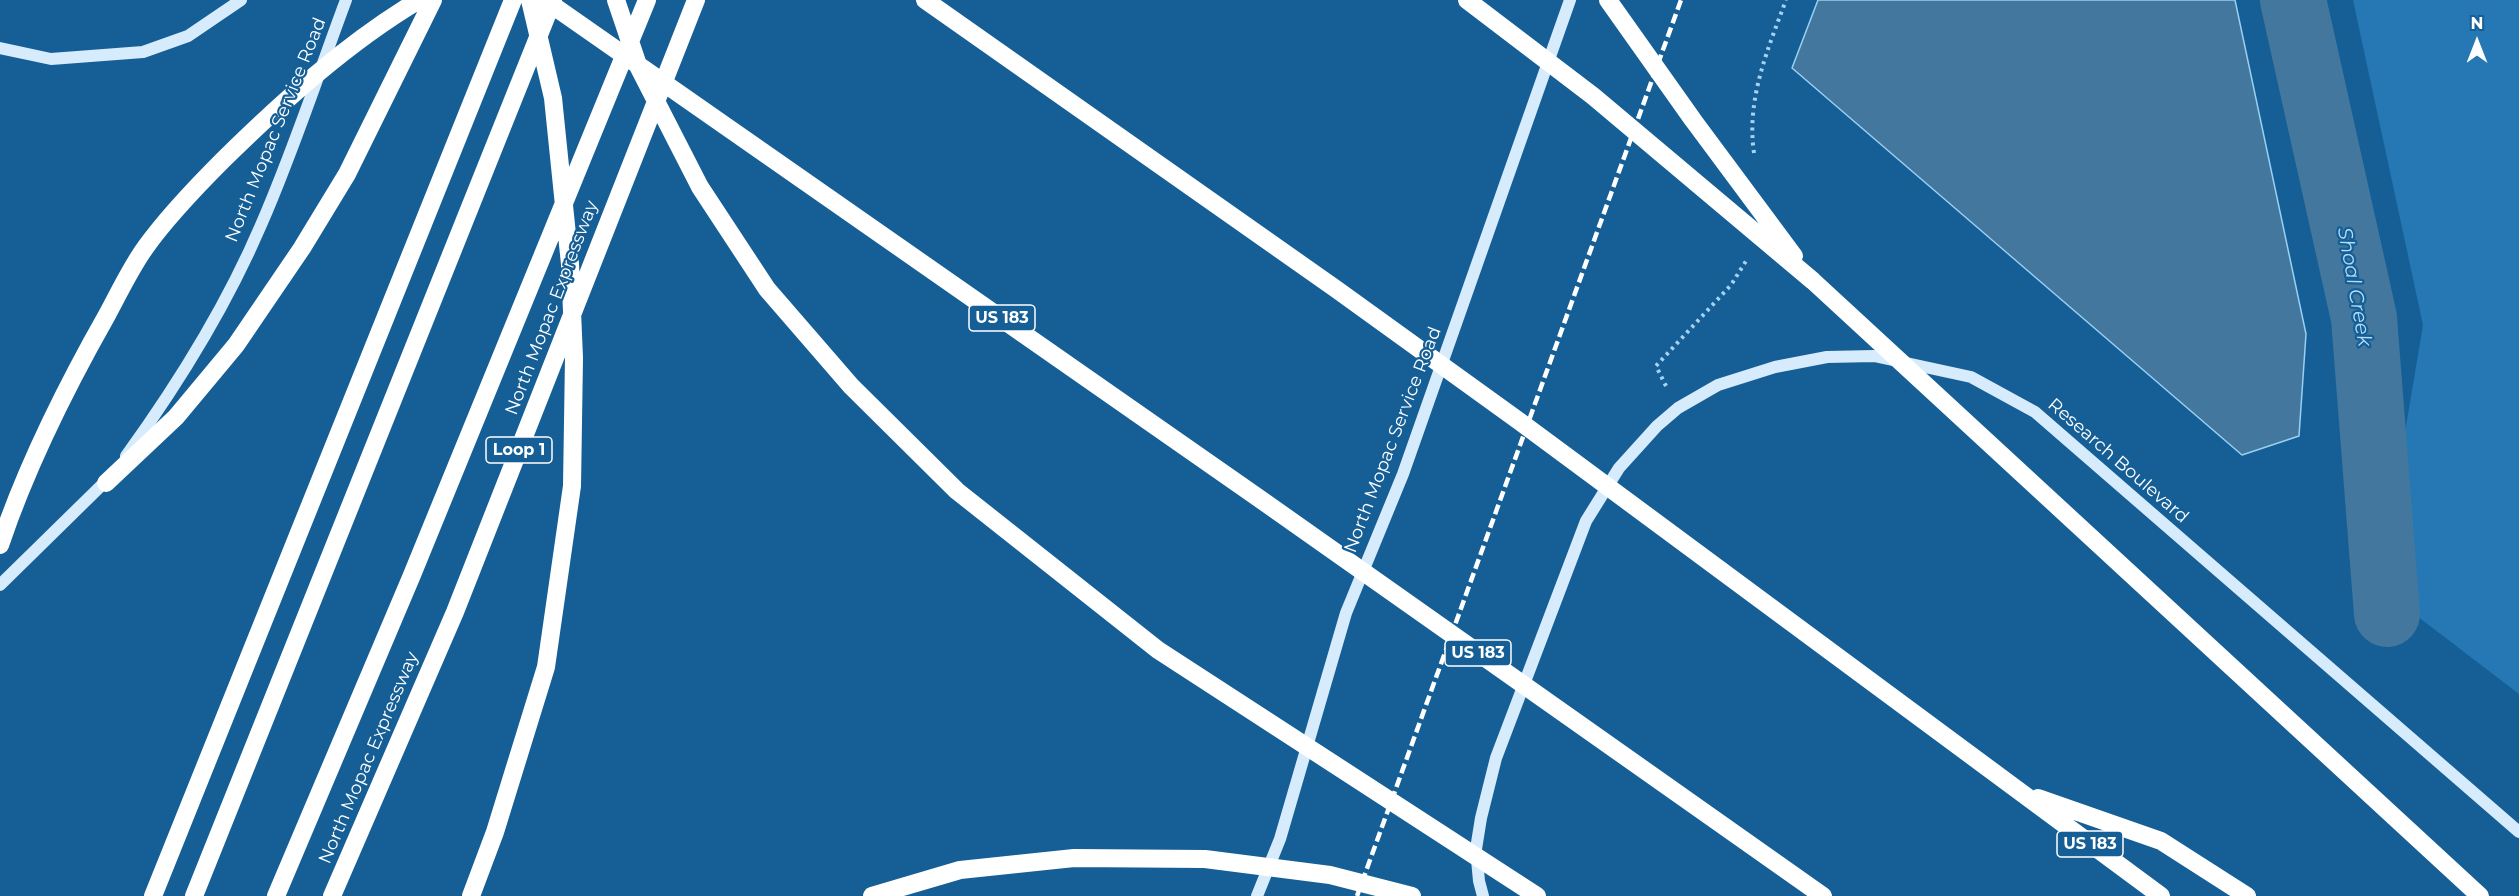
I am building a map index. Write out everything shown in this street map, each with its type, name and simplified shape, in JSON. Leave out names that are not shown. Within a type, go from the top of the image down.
[{"type":"highway","points":[[0,545],[10,515],[44,435],[85,354],[145,248],[198,185],[270,114],[359,41],[419,0]]},
{"type":"highway","points":[[106,483],[176,417],[236,345],[295,258],[347,174],[433,0]]},
{"type":"highway","points":[[153,896],[513,0]]},
{"type":"highway","points":[[471,896],[495,832],[546,667],[572,486],[574,358],[570,264],[553,98],[530,0]]},
{"type":"highway","name":"US 183","points":[[545,0],[744,137],[1823,896]]},
{"type":"highway","points":[[194,896],[553,0]]},
{"type":"highway","points":[[616,0],[639,68],[700,187],[767,289],[851,386],[957,491],[1158,650],[1537,896]]},
{"type":"highway","points":[[276,896],[412,575],[647,0]]},
{"type":"highway","name":"North Mopac Expressway","points":[[332,896],[455,612],[696,0]]},
{"type":"highway","name":"US 183","points":[[925,0],[1336,289],[2161,896]]},
{"type":"highway","points":[[1467,0],[1593,96],[1813,281],[2480,896]]},
{"type":"highway","points":[[1608,0],[1693,120],[1813,281]]},
{"type":"highway","points":[[2020,792],[2161,841],[2247,896]]},
{"type":"highway","points":[[872,896],[960,870],[1074,858],[1205,859],[1330,874],[1412,896]]},
{"type":"main road","points":[[0,48],[51,59],[143,52],[188,36],[241,0]]},
{"type":"main road","name":"North Mopac Service Road","points":[[0,585],[106,483],[170,395],[213,322],[261,226],[346,0]]},
{"type":"main road","name":"North Mopac Service Road","points":[[1257,896],[1280,839],[1346,613],[1402,474],[1570,0]]},
{"type":"main road","name":"Research Boulevard","points":[[1483,896],[1476,849],[1496,758],[1586,521],[1619,468],[1657,426],[1678,408],[1718,385],[1775,367],[1827,357],[1874,356],[1971,377],[2035,412],[2519,832]]},
{"type":"shaded area","points":[[1818,0],[2235,0],[2306,334],[2299,436],[2242,455],[1792,68]]},
{"type":"shaded area","points":[[2353,0],[2519,0],[2519,694],[2379,587],[2423,325]]},
{"type":"waterway","name":"Shoal Creek","points":[[2293,0],[2364,318],[2387,614]]},
{"type":"railway","points":[[1357,896],[1681,0]]}]
